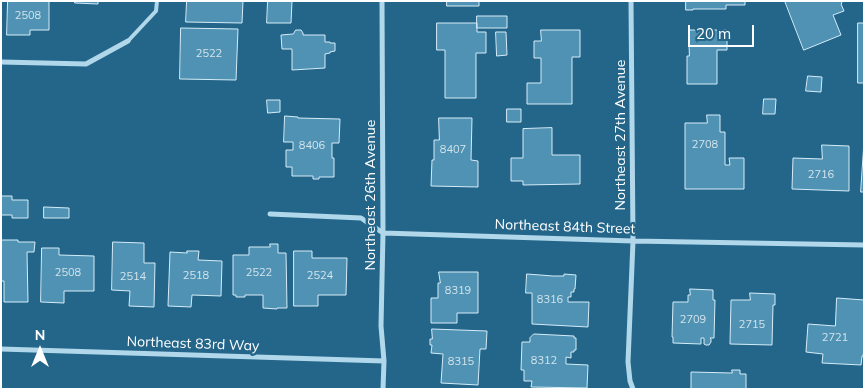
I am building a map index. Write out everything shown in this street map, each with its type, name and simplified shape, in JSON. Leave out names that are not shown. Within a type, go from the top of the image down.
[{"type":"street","name":"Northeast 26th Avenue","points":[[382,1],[383,233],[381,326],[384,361],[383,389]]},
{"type":"street","name":"Northeast 27th Avenue","points":[[631,1],[633,241],[628,362],[633,389]]},
{"type":"street","points":[[1,62],[86,64],[128,41]]},
{"type":"street","points":[[270,214],[361,218],[383,233]]},
{"type":"street","name":"Northeast 84th Street","points":[[383,233],[633,241],[864,245]]},
{"type":"street","name":"Northeast 83rd Way","points":[[1,348],[384,361]]},
{"type":"lane","points":[[128,41],[156,11],[157,1]]},
{"type":"building","points":[[8,1],[49,1],[49,30],[30,30],[30,35],[7,35]]},
{"type":"building","points":[[75,1],[98,1],[98,4],[75,3]]},
{"type":"building","points":[[187,1],[243,1],[242,23],[186,22]]},
{"type":"building","points":[[268,1],[292,1],[291,23],[267,23]]},
{"type":"building","points":[[447,1],[479,1],[479,6],[447,6]]},
{"type":"building","points":[[686,1],[745,1],[745,5],[726,5],[726,9],[686,10]]},
{"type":"building","points":[[785,1],[841,1],[844,11],[833,15],[841,35],[804,50]]},
{"type":"building","points":[[477,16],[507,16],[507,28],[477,28]]},
{"type":"building","points":[[437,23],[477,23],[477,32],[486,32],[486,53],[476,53],[476,98],[445,98],[445,50],[437,50]]},
{"type":"building","points":[[858,23],[864,23],[864,83],[858,83]]},
{"type":"building","points":[[181,28],[238,29],[236,80],[180,79]]},
{"type":"building","points":[[296,30],[301,30],[303,35],[325,35],[325,42],[335,43],[335,51],[325,54],[325,68],[292,70],[292,49],[282,49],[281,35],[293,34]]},
{"type":"building","points":[[541,30],[580,30],[580,57],[572,57],[572,104],[527,104],[527,83],[541,83],[541,58],[534,58],[534,41],[541,41]]},
{"type":"building","points":[[689,30],[727,30],[727,50],[717,50],[717,84],[687,84]]},
{"type":"building","points":[[496,32],[506,32],[507,55],[497,56]]},
{"type":"building","points":[[808,76],[822,77],[821,92],[806,91]]},
{"type":"building","points":[[764,99],[776,99],[775,114],[763,114]]},
{"type":"building","points":[[267,100],[280,100],[280,112],[268,113]]},
{"type":"building","points":[[507,109],[521,109],[521,122],[507,122]]},
{"type":"building","points":[[707,115],[720,115],[720,132],[725,132],[725,165],[730,165],[729,158],[744,158],[744,189],[685,189],[685,123],[707,123]]},
{"type":"building","points":[[285,116],[340,119],[339,143],[332,143],[334,177],[313,179],[313,176],[292,176],[292,167],[286,167],[286,150],[293,150],[293,142],[284,142]]},
{"type":"building","points":[[439,118],[472,118],[471,160],[478,161],[478,187],[431,186],[434,140],[439,140]]},
{"type":"building","points":[[552,128],[552,155],[580,155],[580,184],[523,185],[523,181],[511,181],[511,158],[523,158],[523,129]]},
{"type":"building","points":[[864,142],[864,192],[861,192]]},
{"type":"building","points":[[822,145],[849,146],[849,191],[792,189],[793,158],[822,159]]},
{"type":"building","points":[[1,196],[12,196],[12,200],[28,200],[28,218],[12,218],[12,215],[1,215]]},
{"type":"building","points":[[44,207],[69,208],[69,218],[44,218]]},
{"type":"building","points":[[1,240],[35,242],[34,252],[27,252],[28,302],[4,302],[4,281],[1,281]]},
{"type":"building","points":[[113,242],[144,243],[144,263],[155,263],[154,307],[129,306],[130,291],[112,290]]},
{"type":"building","points":[[270,244],[278,244],[278,253],[286,253],[287,308],[263,308],[263,295],[236,297],[236,295],[233,295],[233,255],[249,255],[249,247],[270,247]]},
{"type":"building","points":[[42,248],[59,248],[59,255],[94,256],[94,291],[64,291],[64,303],[41,302]]},
{"type":"building","points":[[187,251],[199,251],[198,260],[222,261],[221,296],[192,295],[191,307],[168,306],[170,252],[187,253]]},
{"type":"building","points":[[294,251],[312,251],[312,258],[347,258],[346,295],[318,295],[318,306],[294,306]]},
{"type":"building","points":[[439,272],[478,272],[478,313],[457,313],[457,323],[431,323],[431,298],[438,298]]},
{"type":"building","points":[[527,274],[576,275],[575,289],[574,292],[571,292],[571,297],[568,297],[568,302],[589,302],[588,327],[532,324],[532,293],[526,293]]},
{"type":"building","points":[[690,289],[713,290],[713,300],[715,300],[714,338],[710,338],[711,342],[709,345],[704,344],[704,338],[701,338],[701,344],[673,343],[673,302],[688,302]]},
{"type":"building","points":[[750,293],[775,294],[772,345],[730,344],[731,300],[750,300]]},
{"type":"building","points":[[837,298],[864,300],[864,350],[861,365],[822,363],[823,354],[806,352],[808,324],[835,326]]},
{"type":"building","points":[[432,329],[487,331],[486,349],[480,349],[478,385],[441,383],[443,354],[431,353],[432,345],[430,345],[430,339],[432,339]]},
{"type":"building","points":[[534,334],[574,336],[576,338],[576,350],[571,352],[571,358],[566,357],[566,364],[588,365],[587,388],[531,387],[532,381],[524,381],[524,370],[521,370],[522,342],[530,342],[530,338]]},
{"type":"building","points":[[732,370],[740,370],[740,374],[746,374],[746,389],[691,389],[691,372],[732,373]]}]
